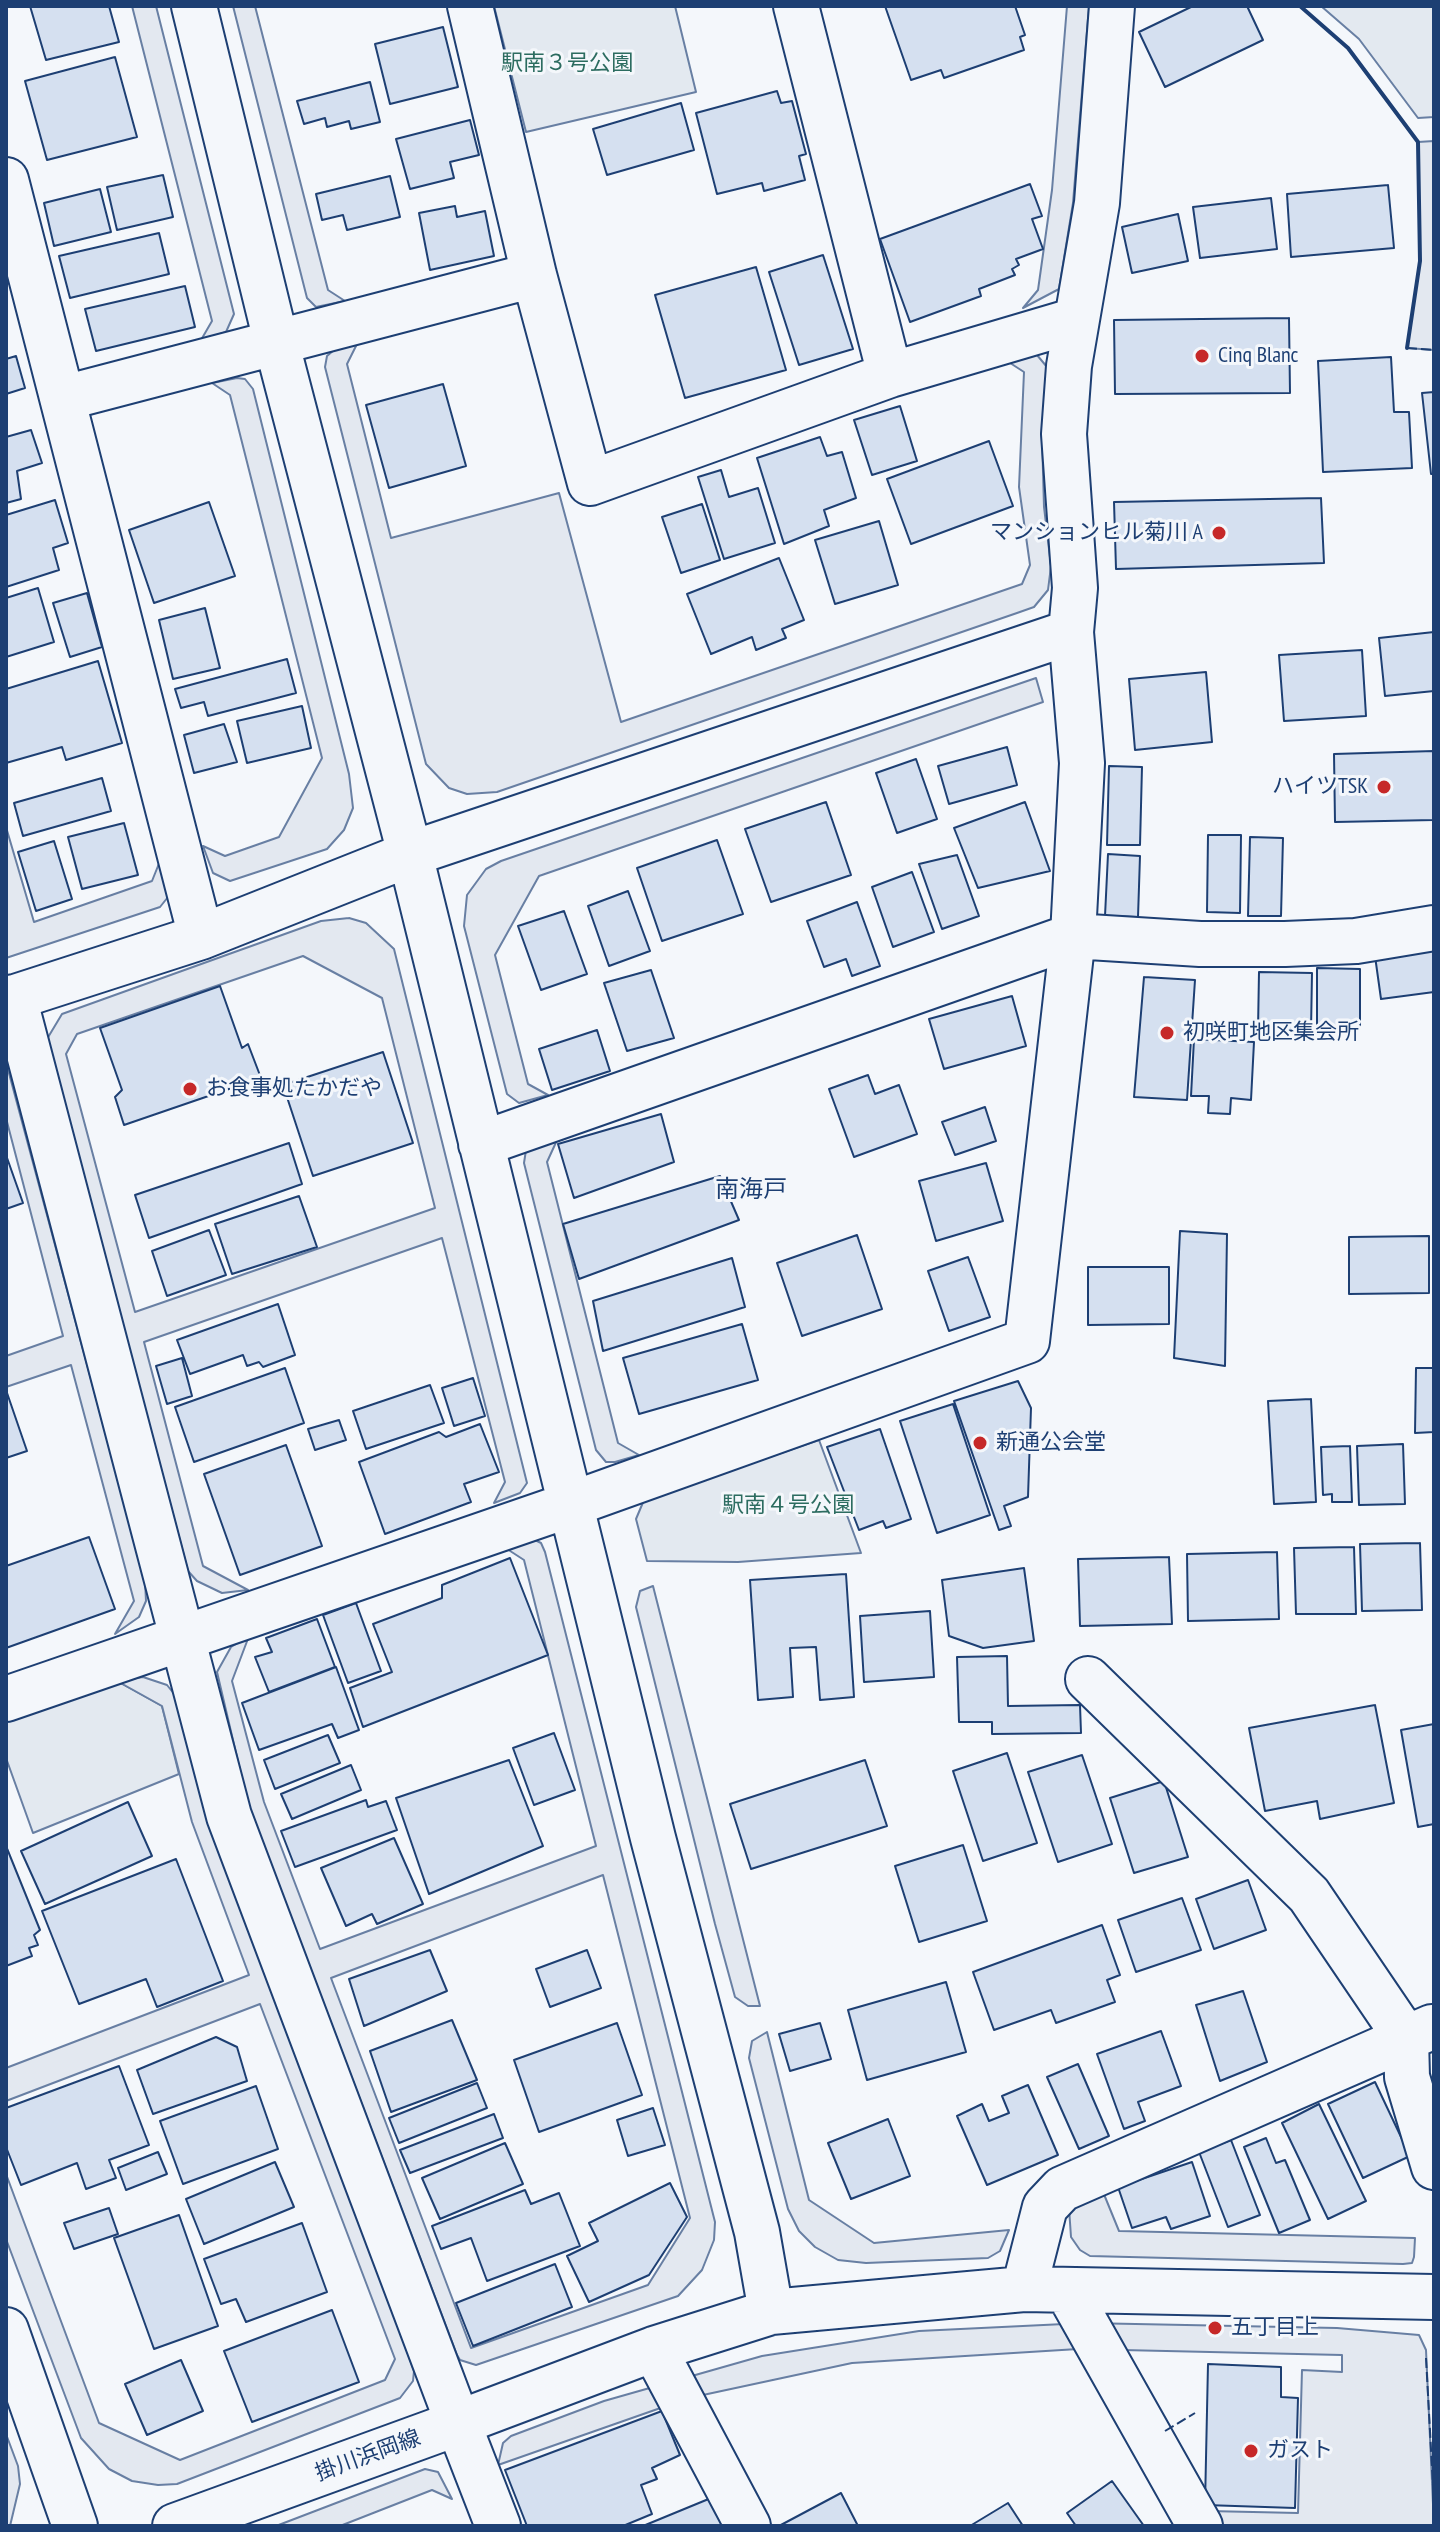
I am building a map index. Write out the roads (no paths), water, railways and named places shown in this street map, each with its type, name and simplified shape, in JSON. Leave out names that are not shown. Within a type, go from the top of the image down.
[{"type":"street","points":[[194,6],[276,341],[410,854],[653,1838],[757,2232],[771,2312]]},
{"type":"street","points":[[470,6],[534,275],[590,483],[890,375],[1076,320]]},
{"type":"street","points":[[796,6],[890,375]]},
{"type":"street","points":[[6,1699],[572,1504],[1027,1341],[1073,936],[1082,763],[1071,632],[1075,588],[1064,434],[1076,320],[1097,203],[1112,6]]},
{"type":"street","points":[[6,180],[201,937]]},
{"type":"street","points":[[64,398],[534,275]]},
{"type":"street","points":[[498,2526],[229,1816],[184,1637],[10,999],[201,937],[410,854],[1071,632]]},
{"type":"street","points":[[481,1144],[1073,936],[1200,944],[1285,944],[1356,941],[1434,928]]},
{"type":"street","points":[[1088,1679],[1309,1895],[1420,2032]]},
{"type":"street","points":[[1420,2032],[1407,2077],[1434,2167]]},
{"type":"street","points":[[1200,2526],[1045,2290],[1045,2207],[1062,2189],[1420,2032]]},
{"type":"street","name":"掛川浜岡線","points":[[175,2526],[654,2349],[771,2312],[1045,2290],[1434,2297]]},
{"type":"street","points":[[6,2330],[75,2526]]},
{"type":"street","points":[[654,2349],[748,2526]]},
{"type":"place","name":"Cinq Blanc","points":[[1202,356]]},
{"type":"place","name":"マンションヒル菊川 A","points":[[1219,533]]},
{"type":"place","name":"ハイツTSK","points":[[1384,787]]},
{"type":"place","name":"初咲町地区集会所","points":[[1167,1033]]},
{"type":"place","name":"お食事処たかだや","points":[[190,1089]]},
{"type":"place","name":"新通公会堂","points":[[980,1443]]},
{"type":"place","name":"五丁目上","points":[[1215,2328]]},
{"type":"place","name":"ガスト","points":[[1251,2451]]},
{"type":"district","name":"南海戸","points":[[751,1190]]},
{"type":"park label","name":"駅南３号公園","points":[[567,64]]},
{"type":"park label","name":"駅南４号公園","points":[[788,1506]]}]
